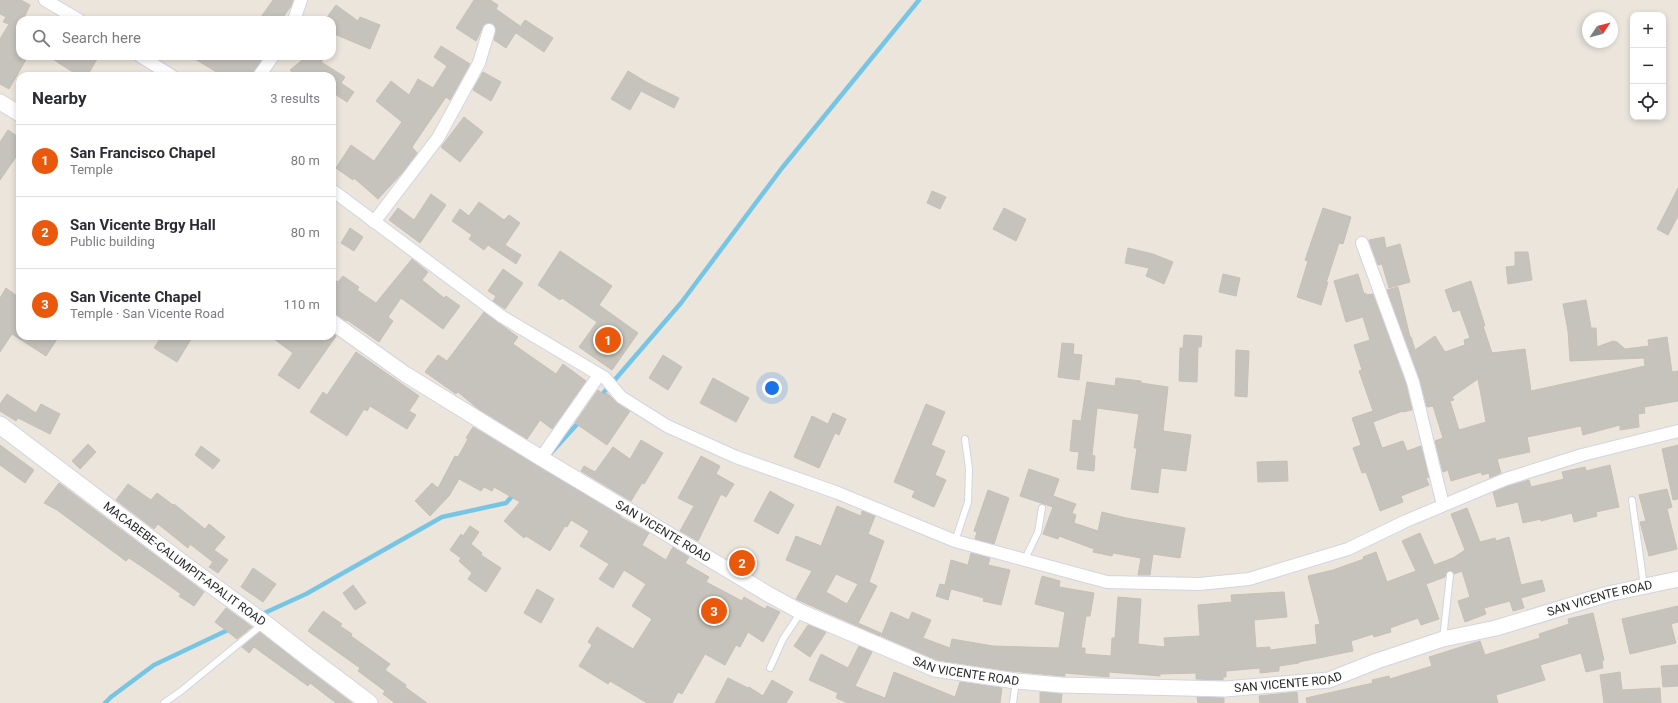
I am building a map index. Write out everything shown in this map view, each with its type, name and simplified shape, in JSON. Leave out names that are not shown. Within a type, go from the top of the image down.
[{"type":"main road","name":"MACABEBE-CALUMPIT-APALIT ROAD","points":[[0,425],[186,566],[264,622],[368,703]]},
{"type":"street","points":[[45,0],[72,16]]},
{"type":"street","points":[[295,16],[301,0]]},
{"type":"street","points":[[374,222],[438,138],[479,63],[489,30]]},
{"type":"street","points":[[146,60],[166,72]]},
{"type":"street","points":[[263,72],[271,60]]},
{"type":"street","points":[[0,102],[16,112]]},
{"type":"street","points":[[336,193],[501,316],[602,376],[621,397],[667,426],[736,457],[838,493],[955,541],[1107,582],[1200,584],[1249,580],[1348,549],[1443,505],[1506,479],[1582,455],[1678,432]]},
{"type":"street","points":[[1362,243],[1414,382],[1443,505]]},
{"type":"street","name":"SAN VICENTE ROAD","points":[[336,325],[405,374],[546,461],[768,594],[801,612],[935,669],[1016,681],[1122,687],[1225,689],[1329,680],[1377,661],[1442,639],[1496,628],[1608,594],[1678,579]]},
{"type":"street","points":[[546,461],[602,376]]},
{"type":"lane","points":[[955,541],[968,502],[969,469],[965,438]]},
{"type":"lane","points":[[1632,500],[1644,586]]},
{"type":"lane","points":[[1025,559],[1038,532],[1042,508]]},
{"type":"lane","points":[[1442,639],[1450,575]]},
{"type":"lane","points":[[770,668],[783,639],[801,612]]},
{"type":"lane","points":[[164,703],[181,692],[264,622]]},
{"type":"lane","points":[[1013,703],[1016,681]]},
{"type":"building","points":[[0,0],[21,0],[30,5],[25,16],[16,16],[16,60],[26,60],[19,72],[16,72],[16,77],[9,89],[0,84],[0,39],[9,24],[3,22],[6,17],[0,14]]},
{"type":"building","points":[[273,0],[293,0],[291,6],[284,16],[262,16]]},
{"type":"building","points":[[474,0],[490,0],[498,5],[496,9],[520,26],[506,48],[494,40],[496,29],[492,23],[487,23],[484,25],[476,41],[456,28]]},
{"type":"building","points":[[336,5],[358,21],[360,17],[380,25],[370,49],[336,35],[336,16],[328,16]]},
{"type":"building","points":[[525,20],[553,38],[544,52],[516,33]]},
{"type":"building","points":[[441,46],[470,64],[450,100],[446,97],[412,147],[417,153],[402,173],[378,199],[354,178],[353,180],[336,168],[351,145],[374,161],[402,122],[376,101],[391,81],[409,95],[418,79],[433,88],[447,66],[434,57]]},
{"type":"building","points":[[54,60],[97,60],[89,72],[73,72]]},
{"type":"building","points":[[197,60],[262,60],[254,72],[216,72]]},
{"type":"building","points":[[302,60],[323,60],[321,62],[345,77],[341,83],[354,92],[347,102],[336,95],[336,72],[292,72],[290,70]]},
{"type":"building","points":[[628,71],[648,83],[679,98],[674,108],[641,91],[630,110],[611,99]]},
{"type":"building","points":[[483,72],[501,82],[491,101],[473,90]]},
{"type":"building","points":[[464,117],[483,132],[460,162],[441,147]]},
{"type":"building","points":[[8,130],[16,135],[16,157],[0,180],[0,142]]},
{"type":"building","points":[[1678,188],[1678,216],[1668,235],[1657,229]]},
{"type":"building","points":[[932,191],[946,197],[940,209],[927,203]]},
{"type":"building","points":[[431,194],[446,205],[420,243],[389,220],[398,208],[414,220]]},
{"type":"building","points":[[479,202],[504,220],[509,215],[520,223],[505,245],[521,255],[516,264],[488,245],[484,250],[469,239],[472,235],[452,221],[460,209],[469,216]]},
{"type":"building","points":[[1004,208],[1026,219],[1016,241],[993,229]]},
{"type":"building","points":[[1323,208],[1351,217],[1343,244],[1339,243],[1326,283],[1328,282],[1321,305],[1297,297],[1308,261],[1305,260]]},
{"type":"building","points":[[350,228],[363,237],[354,251],[341,243]]},
{"type":"building","points":[[1384,237],[1386,248],[1400,244],[1410,282],[1389,288],[1382,264],[1378,265],[1369,240]]},
{"type":"building","points":[[1128,248],[1153,254],[1173,262],[1164,284],[1146,276],[1149,268],[1125,263]]},
{"type":"building","points":[[560,251],[612,286],[599,305],[638,333],[612,370],[579,347],[597,322],[562,298],[560,300],[538,285]]},
{"type":"building","points":[[1515,252],[1528,252],[1532,280],[1508,284],[1506,267],[1515,266]]},
{"type":"building","points":[[412,259],[428,272],[422,280],[444,298],[446,296],[460,306],[443,329],[401,298],[388,317],[393,321],[379,342],[347,320],[346,321],[336,315],[336,281],[338,282],[343,276],[359,287],[357,290],[376,303]]},
{"type":"building","points":[[503,269],[523,283],[505,309],[493,301],[496,296],[488,291]]},
{"type":"building","points":[[1223,274],[1240,278],[1236,296],[1219,292]]},
{"type":"building","points":[[1358,274],[1364,294],[1373,294],[1406,384],[1412,410],[1403,411],[1373,422],[1382,448],[1403,441],[1407,451],[1421,446],[1429,477],[1426,478],[1429,485],[1401,496],[1403,502],[1380,511],[1366,472],[1362,473],[1353,448],[1361,445],[1352,418],[1373,411],[1359,371],[1362,370],[1354,345],[1370,340],[1363,317],[1346,322],[1334,281]]},
{"type":"building","points":[[1471,281],[1492,353],[1525,349],[1531,391],[1645,366],[1644,358],[1570,361],[1568,331],[1563,304],[1586,300],[1591,328],[1596,328],[1597,347],[1613,341],[1617,342],[1625,349],[1649,346],[1648,340],[1667,337],[1672,372],[1678,371],[1678,401],[1644,407],[1645,413],[1638,414],[1639,427],[1620,430],[1620,425],[1583,435],[1581,426],[1527,437],[1530,452],[1497,459],[1501,473],[1490,478],[1489,473],[1482,475],[1481,472],[1451,481],[1448,470],[1443,472],[1435,441],[1443,438],[1433,406],[1427,407],[1420,380],[1387,290],[1398,287],[1410,337],[1415,350],[1435,336],[1445,352],[1465,345],[1464,340],[1470,338],[1460,310],[1453,312],[1445,290]],"holes":[[[1478,379],[1486,422],[1459,430],[1450,401],[1454,400],[1452,397]]]},
{"type":"building","points":[[6,288],[16,295],[16,337],[12,334],[0,352],[0,298]]},
{"type":"building","points":[[484,312],[518,337],[513,344],[556,374],[563,364],[586,381],[552,429],[540,420],[527,439],[477,408],[458,392],[456,394],[425,372],[438,355],[447,361]]},
{"type":"building","points":[[1184,335],[1202,336],[1201,347],[1198,347],[1197,382],[1179,381],[1180,348],[1183,348]]},
{"type":"building","points":[[21,340],[56,340],[46,356]]},
{"type":"building","points":[[159,340],[191,340],[177,362],[154,348]]},
{"type":"building","points":[[275,340],[333,340],[299,389],[278,375],[293,353]]},
{"type":"building","points":[[1062,343],[1074,344],[1073,354],[1082,355],[1079,380],[1058,377]]},
{"type":"building","points":[[1236,350],[1249,351],[1247,397],[1235,396]]},
{"type":"building","points":[[356,352],[419,396],[409,411],[416,415],[407,429],[370,406],[367,411],[364,409],[347,436],[310,412],[323,392],[327,395]]},
{"type":"building","points":[[663,355],[682,367],[668,390],[649,378]]},
{"type":"building","points":[[713,378],[749,398],[736,422],[700,403]]},
{"type":"building","points":[[1116,378],[1141,381],[1141,383],[1168,387],[1163,431],[1191,435],[1186,471],[1161,468],[1158,493],[1131,489],[1137,448],[1134,448],[1139,414],[1097,408],[1092,455],[1095,456],[1094,471],[1077,469],[1079,452],[1070,451],[1073,420],[1081,421],[1087,382],[1115,386]]},
{"type":"building","points":[[598,390],[605,395],[606,392],[617,403],[630,411],[607,445],[575,423]]},
{"type":"building","points":[[7,394],[36,413],[41,404],[60,414],[50,434],[18,418],[16,421],[0,411],[0,404]]},
{"type":"building","points":[[926,404],[945,412],[931,445],[945,451],[935,475],[946,480],[934,507],[912,497],[915,491],[894,482]]},
{"type":"building","points":[[833,413],[846,419],[839,435],[835,433],[819,468],[794,457],[812,416],[828,424]]},
{"type":"building","points":[[473,427],[621,516],[620,517],[649,533],[642,545],[666,560],[673,547],[689,557],[685,563],[709,577],[706,582],[742,601],[744,597],[765,609],[767,606],[780,612],[763,642],[748,632],[740,647],[736,645],[725,665],[705,654],[682,694],[678,692],[672,703],[647,703],[610,681],[608,684],[579,666],[592,645],[588,642],[597,627],[633,649],[652,619],[632,606],[646,584],[624,570],[613,588],[599,579],[609,564],[580,546],[589,531],[571,520],[567,527],[565,526],[550,551],[526,536],[524,538],[504,521],[520,502],[494,487],[492,491],[484,487],[481,491],[459,479],[449,496],[430,516],[415,501],[432,483],[438,488],[455,456],[458,457],[468,439],[466,438]]},
{"type":"building","points":[[641,440],[663,453],[644,484],[642,483],[631,501],[581,471],[584,466],[595,472],[613,447],[630,459]]},
{"type":"building","points":[[88,444],[96,452],[80,469],[72,461]]},
{"type":"building","points":[[0,445],[34,470],[25,483],[0,465]]},
{"type":"building","points":[[1678,445],[1678,499],[1673,500],[1662,449]]},
{"type":"building","points":[[201,446],[220,460],[213,469],[195,455]]},
{"type":"building","points":[[701,456],[720,466],[716,474],[734,484],[726,497],[721,494],[698,541],[680,531],[694,506],[678,498]]},
{"type":"building","points":[[1287,461],[1288,481],[1258,482],[1257,462]]},
{"type":"building","points":[[1610,465],[1619,507],[1596,512],[1597,516],[1574,522],[1572,513],[1541,521],[1541,519],[1523,523],[1518,502],[1497,507],[1493,492],[1509,486],[1529,480],[1531,487],[1564,479],[1562,472],[1585,467],[1586,471]]},
{"type":"building","points":[[1029,469],[1059,479],[1053,496],[1076,504],[1072,513],[1076,515],[1074,523],[1098,531],[1102,512],[1126,518],[1185,528],[1180,558],[1153,554],[1150,575],[1138,575],[1141,558],[1113,553],[1112,556],[1093,552],[1094,549],[1059,536],[1058,539],[1043,534],[1053,507],[1020,496]]},
{"type":"building","points":[[59,483],[204,592],[194,606],[179,596],[181,594],[157,577],[129,558],[126,561],[57,510],[44,503]]},
{"type":"building","points":[[128,484],[151,500],[157,493],[173,505],[174,504],[205,529],[209,524],[225,537],[214,550],[228,560],[218,573],[209,567],[213,562],[190,544],[188,548],[158,524],[154,529],[116,500]]},
{"type":"building","points":[[1667,489],[1672,507],[1667,509],[1677,549],[1649,556],[1640,522],[1646,521],[1639,495]]},
{"type":"building","points":[[988,490],[1009,498],[994,544],[975,539],[977,532],[974,531]]},
{"type":"building","points":[[770,491],[794,505],[778,534],[754,521]]},
{"type":"building","points":[[837,506],[861,516],[862,511],[875,516],[868,534],[884,541],[869,582],[877,586],[858,623],[881,633],[880,636],[796,599],[812,571],[786,560],[796,536],[821,546]],"holes":[[[836,574],[858,584],[847,604],[826,592]]]},
{"type":"building","points":[[1467,508],[1480,542],[1495,538],[1496,541],[1509,537],[1521,585],[1542,580],[1545,591],[1521,598],[1524,608],[1513,611],[1510,601],[1484,608],[1486,614],[1465,622],[1458,601],[1470,597],[1462,571],[1454,574],[1452,571],[1449,571],[1446,573],[1445,577],[1426,584],[1439,619],[1421,625],[1418,618],[1390,628],[1391,632],[1374,637],[1373,634],[1351,641],[1353,651],[1279,666],[1279,671],[1260,673],[1260,668],[1226,671],[1226,677],[1223,677],[1223,680],[1196,679],[1196,673],[1160,674],[1160,676],[1109,672],[1109,677],[1065,673],[1065,676],[1062,676],[1011,671],[937,660],[881,636],[891,612],[909,620],[912,612],[931,620],[923,638],[950,648],[952,639],[993,646],[1059,648],[1065,612],[1035,604],[1042,576],[1060,581],[1059,587],[1094,593],[1090,616],[1086,616],[1081,648],[1085,648],[1085,654],[1111,656],[1112,638],[1115,638],[1118,597],[1141,599],[1138,644],[1165,647],[1164,638],[1200,636],[1198,605],[1232,602],[1231,595],[1284,592],[1287,617],[1254,620],[1256,648],[1270,647],[1270,650],[1317,644],[1315,625],[1320,624],[1308,576],[1333,570],[1364,559],[1363,557],[1376,552],[1387,582],[1416,571],[1402,541],[1420,533],[1434,565],[1453,558],[1465,550],[1451,514]]},
{"type":"building","points":[[470,526],[479,532],[471,544],[482,553],[481,555],[501,568],[486,592],[468,579],[472,573],[459,561],[461,558],[450,550],[461,534],[463,536]]},
{"type":"building","points":[[740,550],[757,561],[750,573],[733,562]]},
{"type":"building","points":[[971,553],[990,558],[988,565],[1010,570],[1001,605],[983,601],[984,598],[951,589],[948,600],[936,596],[940,584],[945,585],[951,560],[968,565]]},
{"type":"building","points":[[253,568],[276,584],[263,602],[241,587]]},
{"type":"building","points":[[353,585],[366,603],[355,610],[343,593]]},
{"type":"building","points":[[537,589],[554,599],[541,623],[524,613]]},
{"type":"building","points":[[1678,606],[1678,622],[1671,624],[1676,643],[1630,654],[1622,619]]},
{"type":"building","points":[[226,608],[252,627],[237,639],[215,622]]},
{"type":"building","points":[[323,611],[342,624],[340,626],[352,634],[351,636],[390,664],[385,670],[427,703],[395,703],[383,694],[385,691],[358,671],[360,668],[308,631]]},
{"type":"building","points":[[1593,613],[1604,660],[1602,661],[1603,668],[1586,672],[1581,653],[1540,665],[1545,680],[1496,695],[1498,703],[1307,703],[1306,698],[1373,683],[1372,680],[1389,676],[1390,679],[1432,666],[1429,657],[1480,641],[1485,655],[1540,638],[1539,634],[1569,624],[1568,619]]},
{"type":"building","points":[[808,625],[826,632],[810,657],[794,646]]},
{"type":"building","points":[[260,632],[352,703],[336,703],[310,683],[308,686],[254,647],[249,653],[242,647]]},
{"type":"building","points":[[859,646],[872,652],[855,686],[885,698],[894,672],[955,697],[960,682],[1002,688],[1000,703],[848,703],[836,698],[838,693],[809,680],[821,654],[848,668]]},
{"type":"building","points":[[1678,665],[1678,686],[1663,687],[1661,666]]},
{"type":"building","points":[[1620,672],[1622,690],[1660,688],[1661,703],[1604,703],[1600,675]]},
{"type":"building","points":[[728,678],[748,688],[749,687],[763,696],[772,680],[793,692],[786,703],[715,703]]},
{"type":"building","points":[[1040,692],[1062,694],[1061,703],[1040,703]]},
{"type":"building","points":[[1297,692],[1298,703],[1260,703],[1259,696]]},
{"type":"building","points":[[1197,697],[1224,698],[1224,703],[1198,703]]},
{"type":"waterway","points":[[600,397],[681,303],[782,168],[919,0]]},
{"type":"waterway","points":[[550,454],[580,421]]},
{"type":"waterway","points":[[260,615],[306,594],[442,517],[506,503],[514,494]]},
{"type":"waterway","points":[[105,703],[154,665],[232,628]]},
{"type":"place","name":"San Francisco Chapel","points":[[608,340]]},
{"type":"place","name":"San Vicente Brgy Hall","points":[[742,563]]},
{"type":"place","name":"San Vicente Chapel","points":[[714,611]]}]
